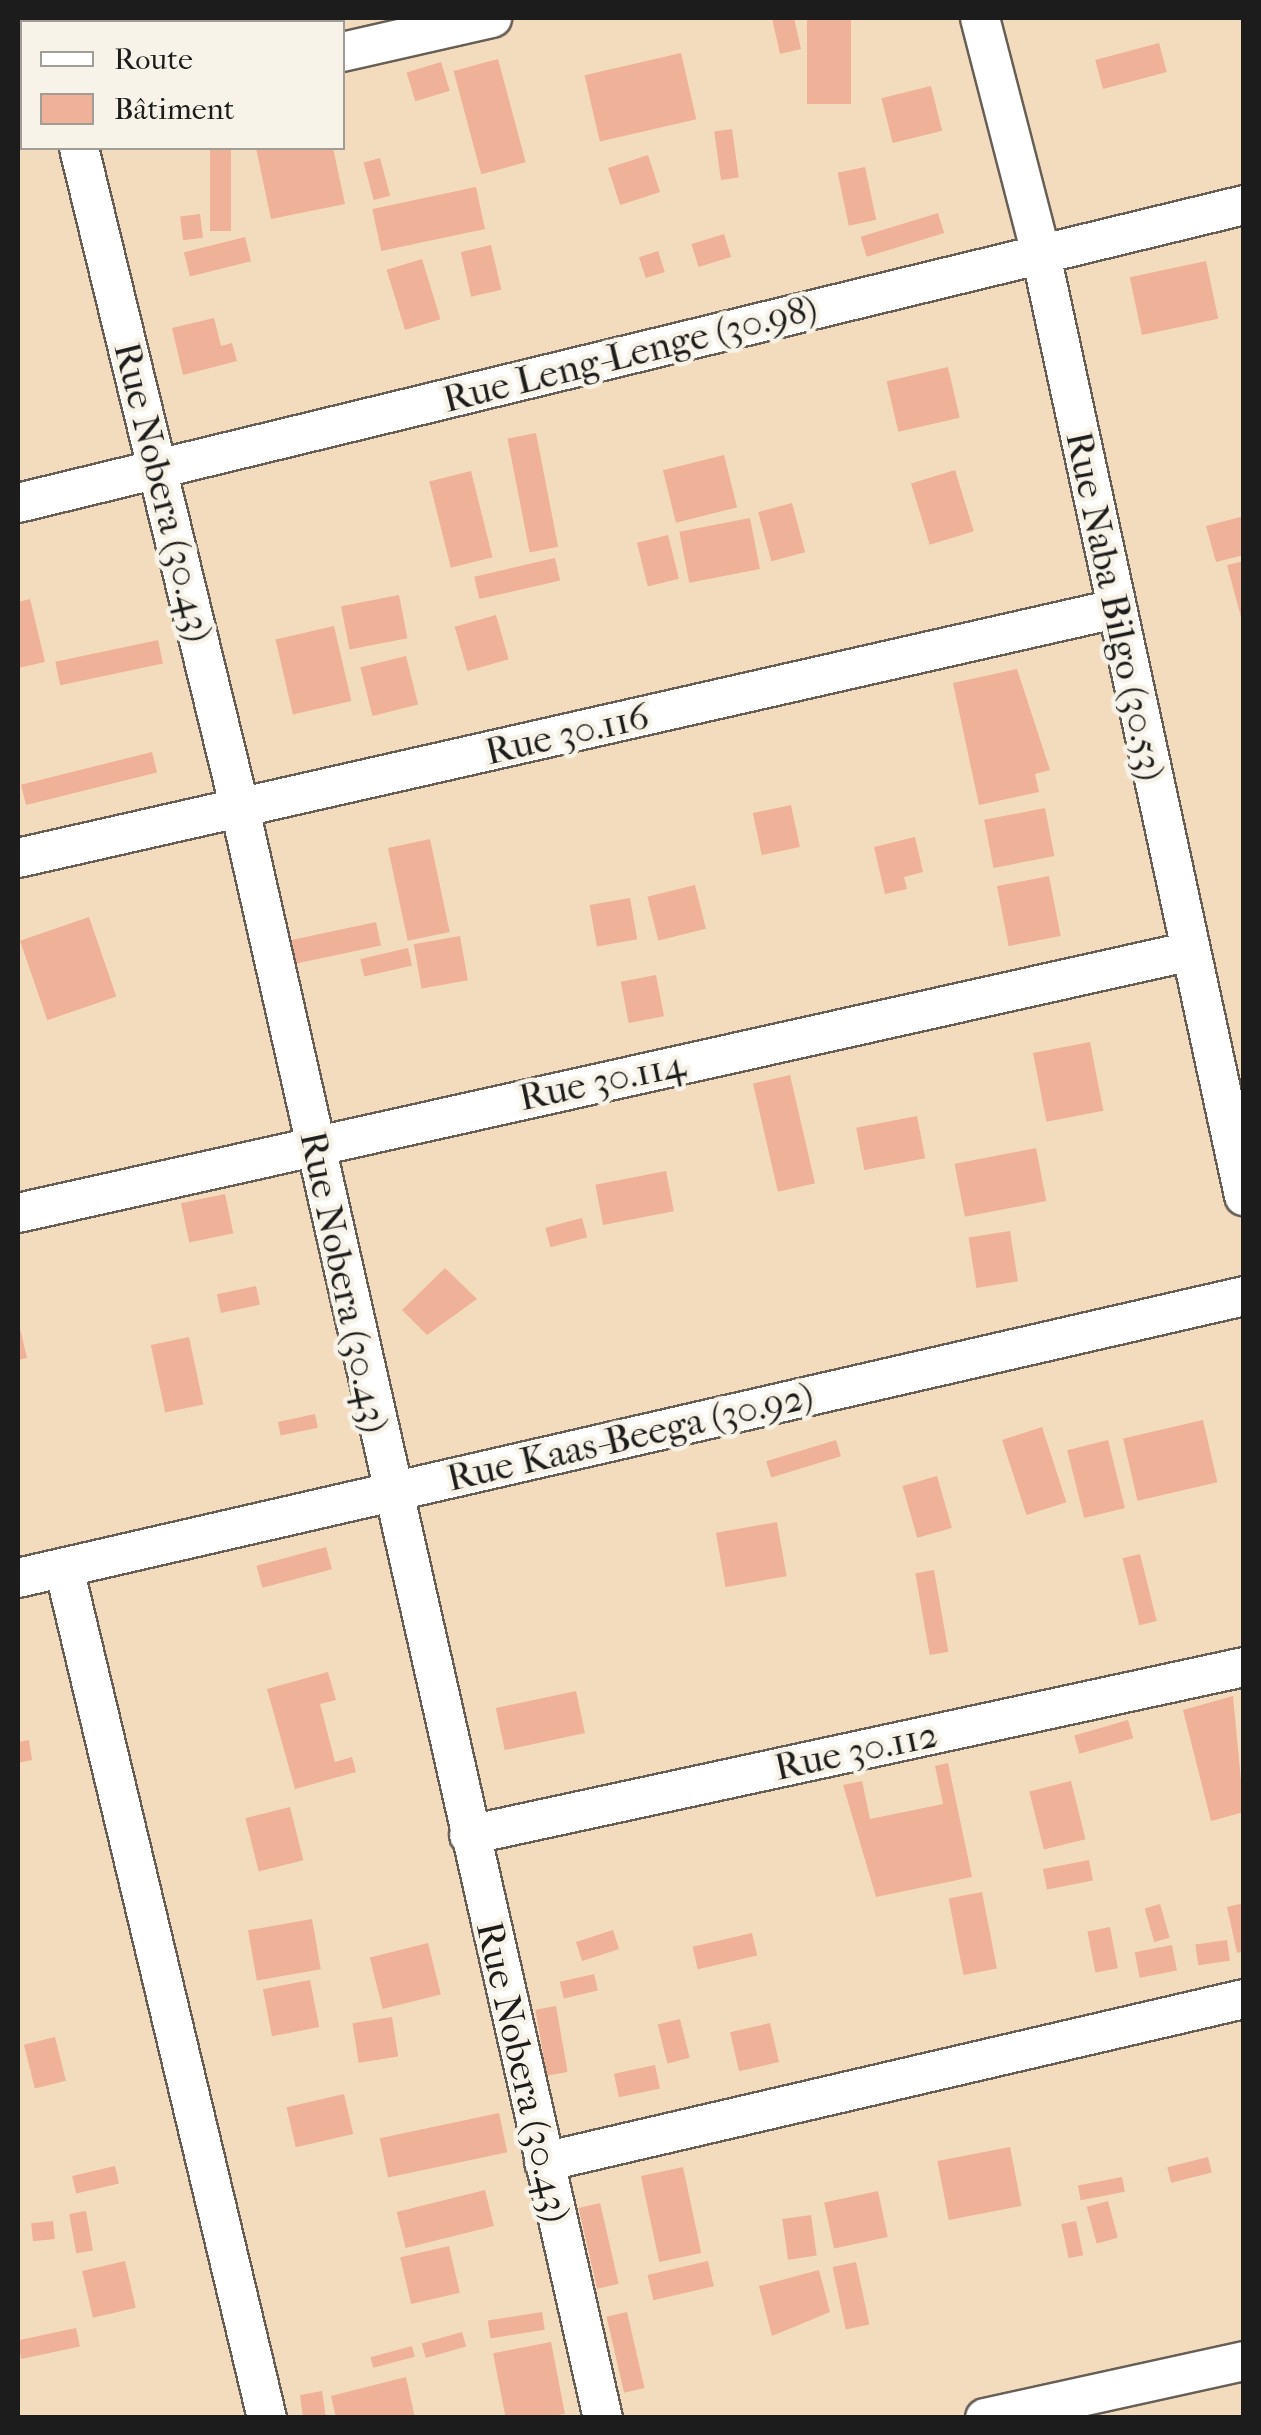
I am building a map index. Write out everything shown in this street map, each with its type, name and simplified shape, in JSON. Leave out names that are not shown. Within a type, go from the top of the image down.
[{"type":"street","points":[[345,51],[492,18]]},
{"type":"street","name":"Rue Naba Bilgo (30.53)","points":[[980,18],[1040,250],[1186,952],[1244,1196]]},
{"type":"street","name":"Rue Nobera (30.43)","points":[[79,150],[240,809],[390,1492],[603,2418]]},
{"type":"street","name":"Rue Leng-Lenge (30.98)","points":[[18,503],[158,473],[1040,250],[1244,205]]},
{"type":"street","name":"Rue 30.116","points":[[18,858],[1116,609]]},
{"type":"street","name":"Rue 30.114","points":[[18,1212],[1186,952]]},
{"type":"street","name":"Rue Kaas-Beega (30.92)","points":[[18,1578],[1244,1296]]},
{"type":"street","points":[[64,1568],[267,2418]]},
{"type":"street","name":"Rue 30.112","points":[[468,1835],[1244,1667]]},
{"type":"street","points":[[544,2162],[1244,1999]]},
{"type":"street","points":[[985,2418],[1244,2362]]},
{"type":"building","points":[[159,18],[193,18],[193,20]]},
{"type":"building","points":[[772,18],[794,18],[801,49],[780,54]]},
{"type":"building","points":[[807,18],[851,18],[851,104],[807,104]]},
{"type":"building","points":[[1159,43],[1167,72],[1103,89],[1095,60]]},
{"type":"building","points":[[681,53],[696,119],[600,142],[585,75]]},
{"type":"building","points":[[498,59],[526,162],[481,174],[454,71]]},
{"type":"building","points":[[441,62],[450,91],[415,101],[407,73]]},
{"type":"building","points":[[931,86],[942,131],[893,143],[882,98]]},
{"type":"building","points":[[732,129],[739,178],[721,180],[714,132]]},
{"type":"building","points":[[210,150],[231,150],[231,231],[210,231]]},
{"type":"building","points":[[256,150],[333,150],[345,204],[271,219]]},
{"type":"building","points":[[648,155],[660,192],[620,205],[608,168]]},
{"type":"building","points":[[380,158],[390,196],[374,200],[364,162]]},
{"type":"building","points":[[865,167],[876,220],[849,226],[838,173]]},
{"type":"building","points":[[476,187],[485,229],[381,251],[372,209]]},
{"type":"building","points":[[938,213],[944,233],[867,257],[861,237]]},
{"type":"building","points":[[200,214],[203,238],[183,240],[180,216]]},
{"type":"building","points":[[724,234],[731,257],[699,267],[691,244]]},
{"type":"building","points":[[245,237],[251,261],[190,276],[184,252]]},
{"type":"building","points":[[491,245],[501,290],[471,297],[461,252]]},
{"type":"building","points":[[658,251],[665,272],[646,278],[639,257]]},
{"type":"building","points":[[422,259],[440,319],[405,330],[387,270]]},
{"type":"building","points":[[1206,261],[1218,319],[1142,335],[1130,277]]},
{"type":"building","points":[[214,318],[221,346],[232,343],[237,361],[183,375],[172,328]]},
{"type":"building","points":[[948,367],[960,418],[898,432],[887,381]]},
{"type":"building","points":[[536,433],[558,547],[530,552],[508,439]]},
{"type":"building","points":[[724,455],[737,507],[676,523],[663,470]]},
{"type":"building","points":[[955,470],[974,531],[930,545],[911,483]]},
{"type":"building","points":[[471,471],[493,557],[451,568],[429,481]]},
{"type":"building","points":[[792,503],[805,552],[771,561],[758,512]]},
{"type":"building","points":[[1244,516],[1244,555],[1216,562],[1206,526]]},
{"type":"building","points":[[750,518],[760,569],[689,583],[679,532]]},
{"type":"building","points":[[668,535],[679,579],[648,586],[637,543]]},
{"type":"building","points":[[555,558],[560,580],[479,599],[474,577]]},
{"type":"building","points":[[1244,561],[1244,621],[1242,621],[1227,565]]},
{"type":"building","points":[[399,595],[407,638],[349,649],[341,606]]},
{"type":"building","points":[[30,599],[45,662],[18,668],[18,602]]},
{"type":"building","points":[[496,615],[509,659],[467,671],[455,627]]},
{"type":"building","points":[[334,626],[351,701],[293,715],[276,639]]},
{"type":"building","points":[[158,640],[163,663],[60,685],[55,662]]},
{"type":"building","points":[[406,656],[418,705],[372,716],[360,667]]},
{"type":"building","points":[[1017,669],[1050,770],[1035,774],[1039,792],[979,805],[953,683]]},
{"type":"building","points":[[152,752],[157,772],[26,805],[21,785]]},
{"type":"building","points":[[791,805],[800,847],[762,855],[753,813]]},
{"type":"building","points":[[1045,808],[1054,856],[993,868],[984,820]]},
{"type":"building","points":[[915,837],[923,872],[904,877],[907,889],[885,894],[874,847]]},
{"type":"building","points":[[430,839],[450,932],[408,941],[388,848]]},
{"type":"building","points":[[1049,876],[1061,936],[1009,946],[997,886]]},
{"type":"building","points":[[695,885],[706,929],[658,941],[647,897]]},
{"type":"building","points":[[630,898],[637,939],[597,946],[590,905]]},
{"type":"building","points":[[89,917],[116,996],[47,1020],[20,941]]},
{"type":"building","points":[[376,922],[381,945],[293,964],[288,941]]},
{"type":"building","points":[[460,936],[468,980],[422,988],[414,944]]},
{"type":"building","points":[[408,948],[412,966],[364,977],[360,959]]},
{"type":"building","points":[[656,975],[664,1016],[629,1023],[621,982]]},
{"type":"building","points":[[1090,1042],[1103,1111],[1046,1122],[1033,1053]]},
{"type":"building","points":[[790,1075],[815,1183],[778,1192],[753,1084]]},
{"type":"building","points":[[917,1116],[925,1158],[864,1170],[856,1128]]},
{"type":"building","points":[[1036,1148],[1046,1201],[965,1217],[955,1164]]},
{"type":"building","points":[[666,1171],[674,1211],[603,1225],[595,1185]]},
{"type":"building","points":[[225,1194],[233,1233],[189,1242],[181,1203]]},
{"type":"building","points":[[582,1218],[587,1237],[550,1247],[545,1228]]},
{"type":"building","points":[[1010,1231],[1018,1281],[976,1288],[969,1238]]},
{"type":"building","points":[[445,1268],[477,1299],[427,1335],[402,1310]]},
{"type":"building","points":[[256,1286],[260,1305],[221,1313],[217,1294]]},
{"type":"building","points":[[18,1320],[27,1358],[18,1360]]},
{"type":"building","points":[[189,1337],[203,1404],[165,1413],[151,1345]]},
{"type":"building","points":[[315,1414],[318,1428],[281,1436],[278,1422]]},
{"type":"building","points":[[1203,1420],[1217,1482],[1137,1501],[1123,1438]]},
{"type":"building","points":[[1042,1427],[1066,1502],[1026,1515],[1002,1440]]},
{"type":"building","points":[[836,1440],[841,1456],[771,1478],[766,1461]]},
{"type":"building","points":[[1108,1440],[1125,1508],[1084,1518],[1067,1450]]},
{"type":"building","points":[[937,1476],[952,1528],[917,1538],[902,1486]]},
{"type":"building","points":[[777,1522],[787,1576],[725,1587],[716,1533]]},
{"type":"building","points":[[326,1547],[332,1569],[262,1588],[256,1566]]},
{"type":"building","points":[[1140,1554],[1157,1621],[1139,1625],[1123,1558]]},
{"type":"building","points":[[934,1570],[948,1652],[930,1655],[915,1573]]},
{"type":"building","points":[[328,1672],[336,1700],[320,1704],[335,1762],[352,1757],[356,1772],[295,1789],[267,1689]]},
{"type":"building","points":[[576,1691],[585,1733],[505,1750],[496,1708]]},
{"type":"building","points":[[1233,1696],[1244,1812],[1211,1821],[1183,1710]]},
{"type":"building","points":[[1128,1720],[1133,1738],[1079,1754],[1074,1735]]},
{"type":"building","points":[[29,1740],[32,1760],[18,1763],[18,1742]]},
{"type":"building","points":[[948,1763],[972,1877],[876,1897],[843,1785],[862,1781],[870,1819],[943,1804],[935,1766]]},
{"type":"building","points":[[1071,1781],[1086,1839],[1044,1850],[1029,1791]]},
{"type":"building","points":[[290,1807],[303,1860],[259,1871],[245,1818]]},
{"type":"building","points":[[1089,1860],[1093,1881],[1047,1890],[1043,1869]]},
{"type":"building","points":[[982,1892],[997,1969],[964,1975],[949,1898]]},
{"type":"building","points":[[1244,1903],[1244,1951],[1237,1953],[1227,1907]]},
{"type":"building","points":[[1160,1904],[1170,1938],[1154,1942],[1145,1908]]},
{"type":"building","points":[[312,1919],[321,1969],[257,1981],[248,1930]]},
{"type":"building","points":[[1110,1927],[1118,1968],[1095,1973],[1087,1931]]},
{"type":"building","points":[[613,1930],[619,1949],[582,1961],[576,1942]]},
{"type":"building","points":[[752,1933],[757,1955],[698,1969],[693,1947]]},
{"type":"building","points":[[1227,1940],[1230,1961],[1198,1965],[1195,1944]]},
{"type":"building","points":[[428,1943],[441,1994],[383,2009],[370,1958]]},
{"type":"building","points":[[1172,1945],[1177,1971],[1140,1978],[1135,1952]]},
{"type":"building","points":[[594,1974],[598,1991],[564,1998],[560,1982]]},
{"type":"building","points":[[310,1980],[319,2027],[272,2036],[263,1989]]},
{"type":"building","points":[[556,2006],[568,2072],[547,2076],[535,2010]]},
{"type":"building","points":[[392,2017],[398,2057],[359,2063],[352,2023]]},
{"type":"building","points":[[680,2019],[690,2058],[667,2063],[658,2025]]},
{"type":"building","points":[[770,2023],[779,2062],[739,2071],[730,2032]]},
{"type":"building","points":[[55,2037],[66,2081],[35,2088],[24,2045]]},
{"type":"building","points":[[655,2065],[660,2088],[619,2097],[614,2074]]},
{"type":"building","points":[[344,2094],[353,2134],[296,2147],[287,2107]]},
{"type":"building","points":[[499,2113],[507,2152],[388,2177],[380,2138]]},
{"type":"building","points":[[1010,2147],[1021,2206],[949,2220],[937,2161]]},
{"type":"building","points":[[1208,2157],[1212,2173],[1171,2183],[1167,2167]]},
{"type":"building","points":[[115,2166],[119,2184],[76,2193],[72,2176]]},
{"type":"building","points":[[683,2167],[701,2253],[659,2262],[641,2176]]},
{"type":"building","points":[[1122,2177],[1125,2192],[1081,2200],[1078,2186]]},
{"type":"building","points":[[485,2190],[494,2226],[406,2248],[397,2212]]},
{"type":"building","points":[[878,2191],[888,2237],[834,2248],[824,2202]]},
{"type":"building","points":[[1108,2201],[1118,2238],[1097,2243],[1087,2207]]},
{"type":"building","points":[[600,2203],[619,2284],[597,2289],[579,2208]]},
{"type":"building","points":[[86,2211],[93,2250],[76,2253],[69,2214]]},
{"type":"building","points":[[811,2215],[817,2256],[788,2260],[782,2219]]},
{"type":"building","points":[[53,2221],[55,2239],[33,2241],[31,2223]]},
{"type":"building","points":[[1076,2221],[1083,2255],[1069,2258],[1061,2224]]},
{"type":"building","points":[[449,2246],[460,2293],[411,2304],[400,2257]]},
{"type":"building","points":[[125,2261],[136,2308],[93,2318],[82,2271]]},
{"type":"building","points":[[708,2261],[714,2286],[653,2300],[648,2275]]},
{"type":"building","points":[[856,2262],[869,2325],[846,2330],[833,2267]]},
{"type":"building","points":[[819,2270],[830,2312],[772,2336],[759,2286]]},
{"type":"building","points":[[542,2312],[545,2330],[490,2338],[488,2321]]},
{"type":"building","points":[[627,2312],[645,2388],[624,2393],[607,2317]]},
{"type":"building","points":[[76,2328],[80,2347],[21,2359],[18,2340]]},
{"type":"building","points":[[462,2332],[466,2346],[426,2358],[422,2344]]},
{"type":"building","points":[[551,2342],[565,2414],[506,2418],[493,2353]]},
{"type":"building","points":[[412,2346],[415,2357],[373,2368],[370,2357]]},
{"type":"building","points":[[406,2377],[415,2418],[336,2418],[331,2396]]},
{"type":"building","points":[[322,2391],[326,2418],[303,2418],[300,2395]]}]
